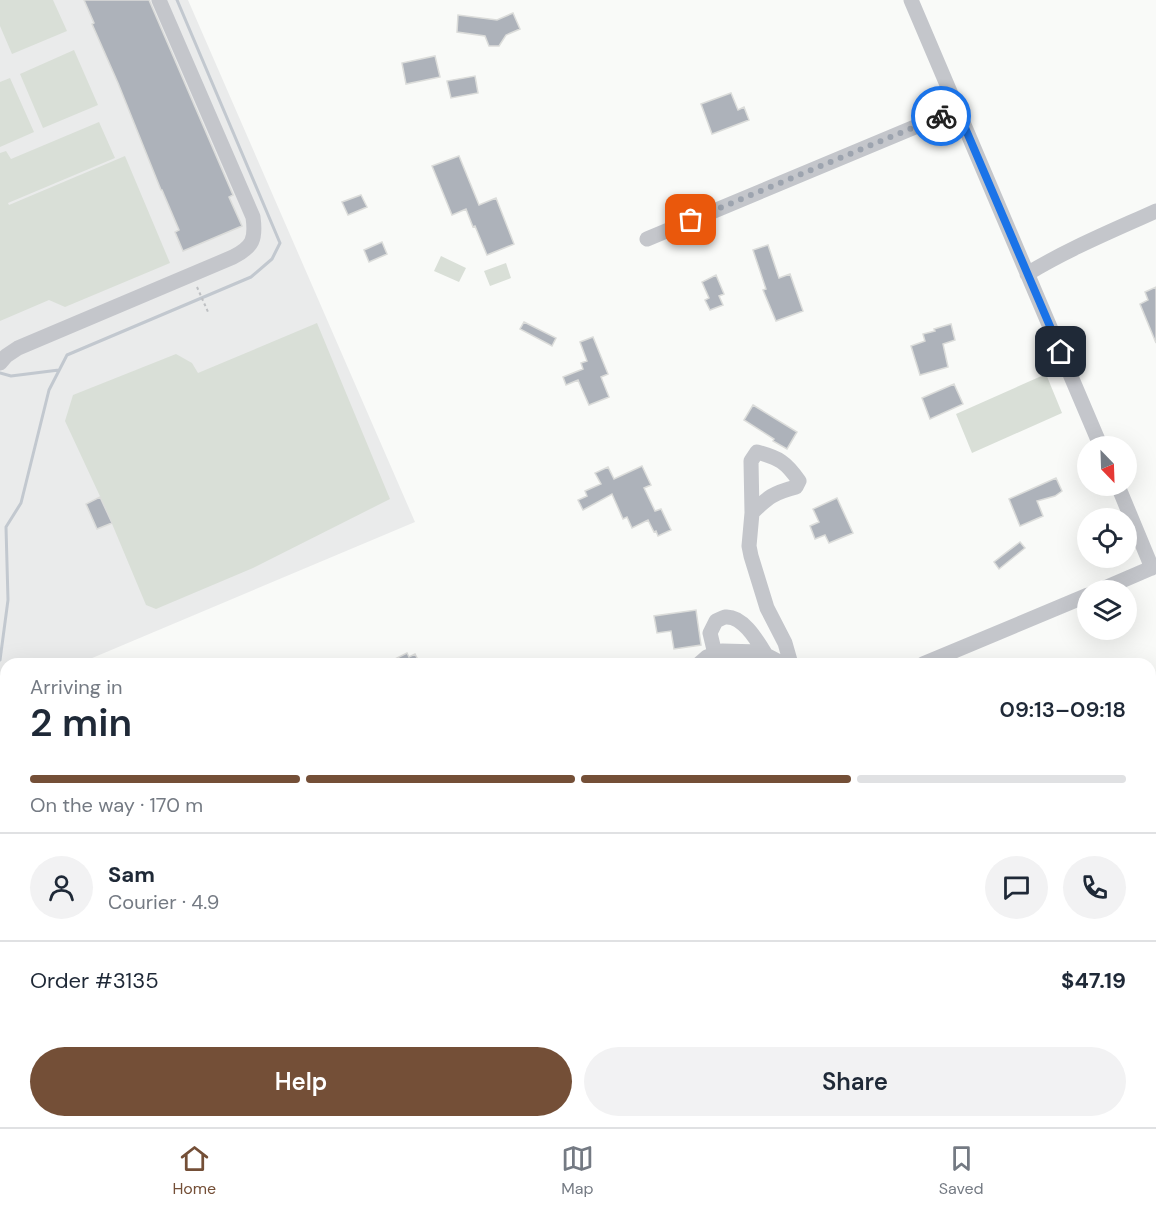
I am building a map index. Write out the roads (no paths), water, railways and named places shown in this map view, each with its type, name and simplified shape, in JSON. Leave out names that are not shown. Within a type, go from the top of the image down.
[{"type":"street","points":[[0,363],[18,348],[233,257],[244,252],[251,244],[255,228],[253,217],[159,0]]},
{"type":"street","points":[[911,0],[1096,436]]},
{"type":"street","points":[[647,239],[957,109]]},
{"type":"street","points":[[1027,274],[1084,242],[1156,211]]},
{"type":"street","points":[[1122,496],[1154,567],[1124,580]]},
{"type":"street","points":[[752,513],[749,546],[751,556],[767,609],[785,643],[789,658]]},
{"type":"street","points":[[937,658],[1077,600]]},
{"type":"street","points":[[715,654],[710,633],[716,621],[725,617],[735,618],[745,625],[766,655]]},
{"type":"street","points":[[707,658],[722,651],[746,651],[760,652],[772,658]]},
{"type":"waterway","points":[[0,658],[8,600],[6,527],[21,503],[49,390],[67,355],[251,277],[272,259],[280,243],[177,0]]},
{"type":"waterway","points":[[0,373],[11,376],[59,370]]}]
